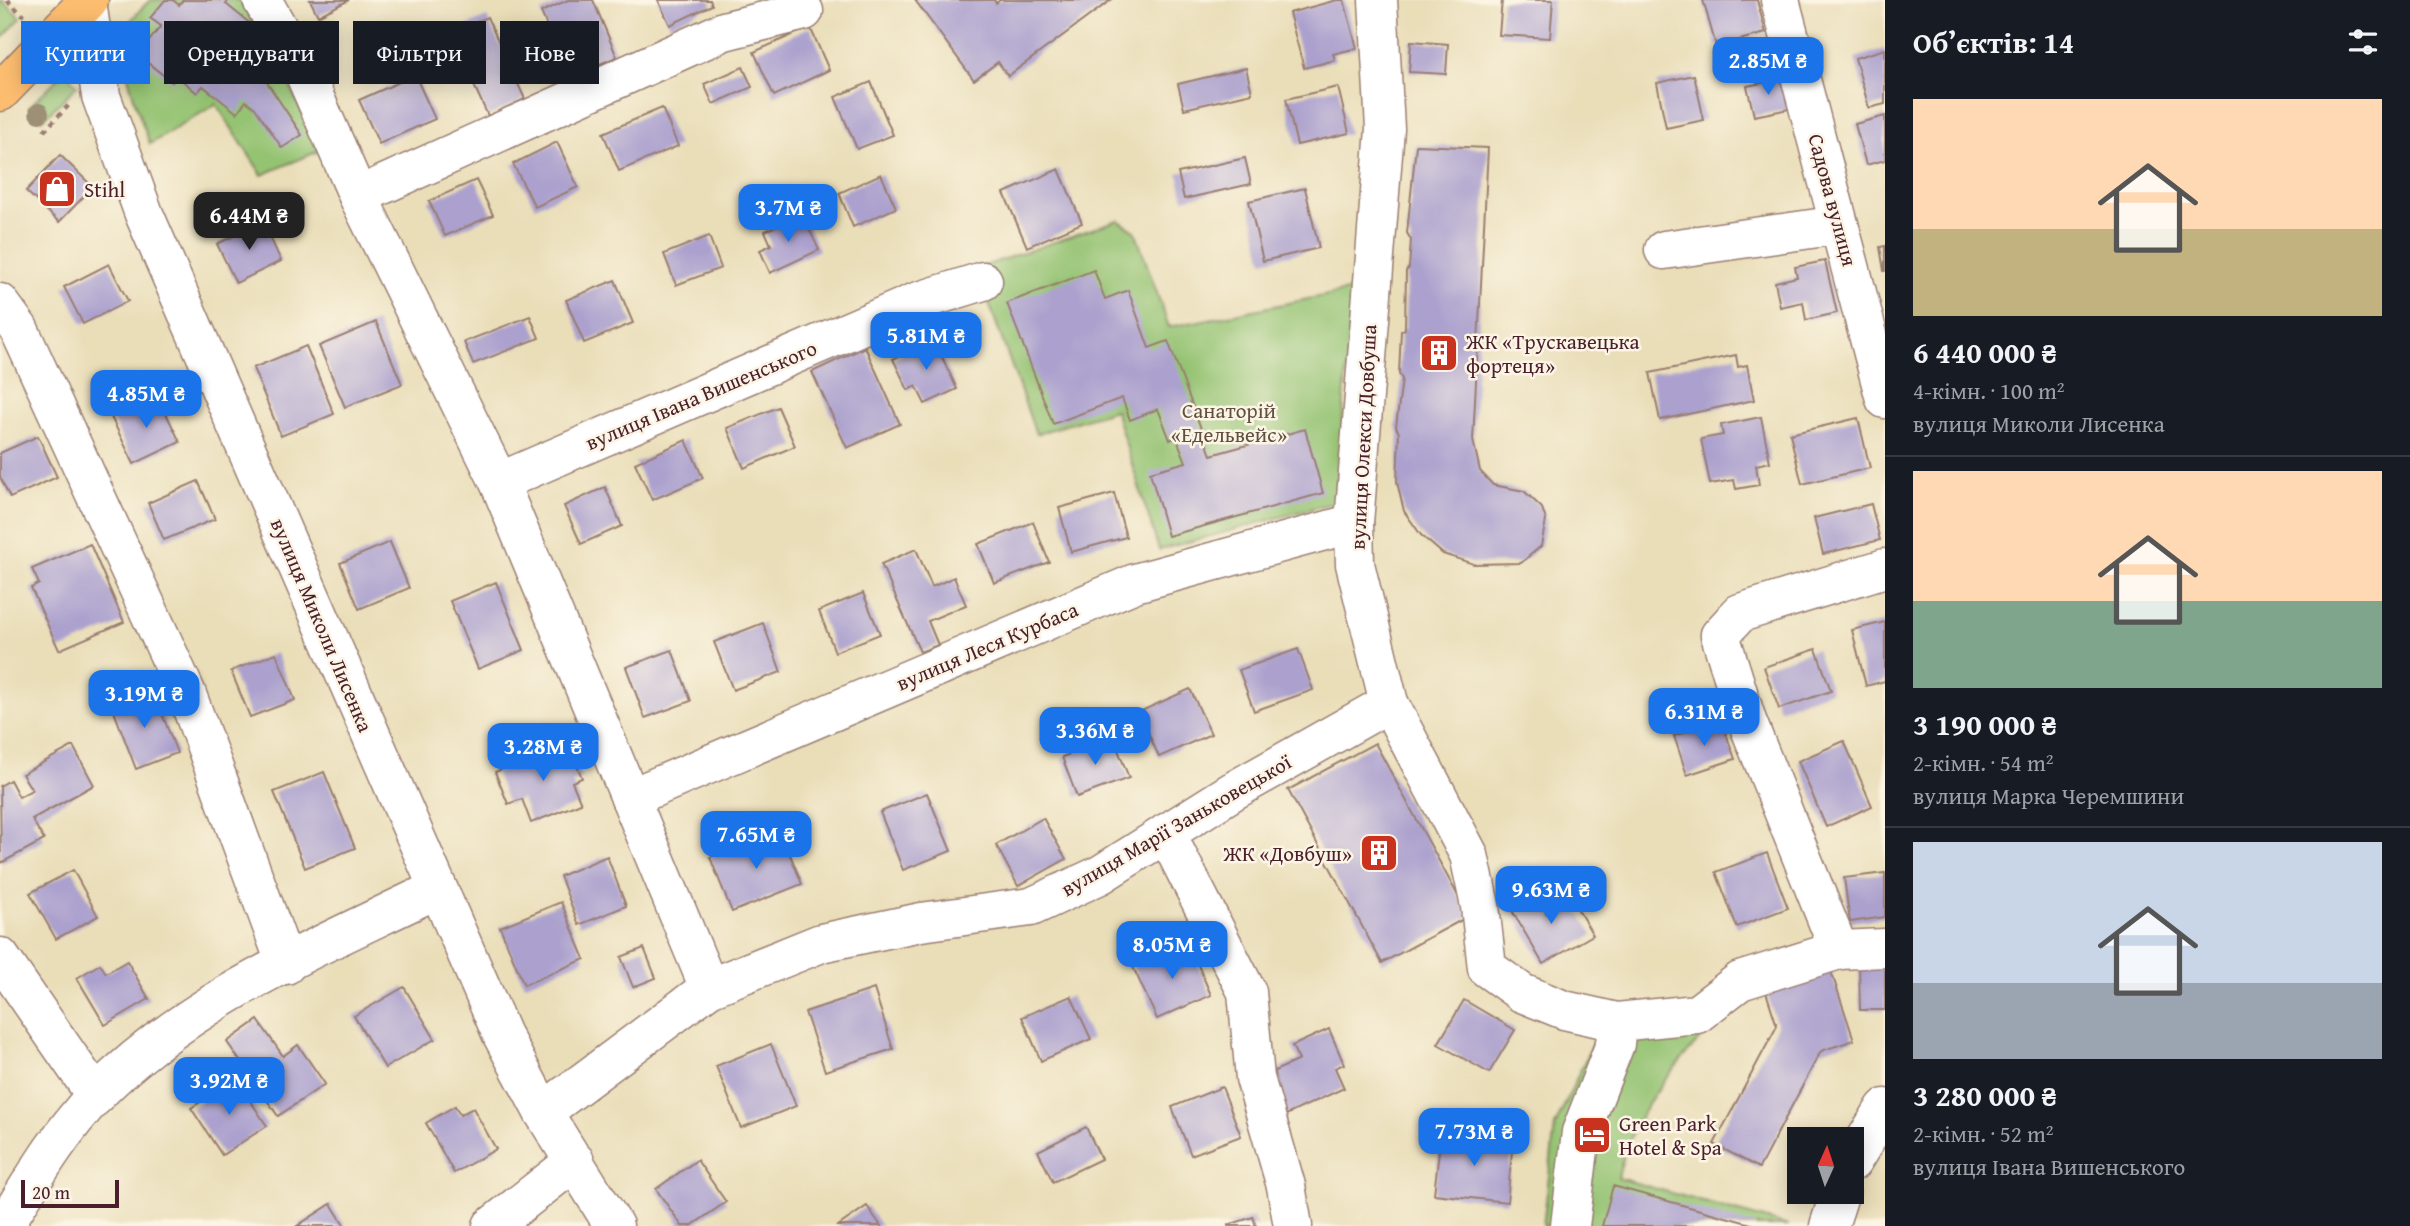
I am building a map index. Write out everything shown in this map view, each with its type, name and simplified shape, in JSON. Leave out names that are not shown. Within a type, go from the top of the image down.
[{"type":"main road","points":[[0,92],[88,1]]},
{"type":"street","points":[[262,0],[305,75],[358,196],[499,482],[709,988]]},
{"type":"street","name":"вулиця Олекси Довбуша","points":[[1378,0],[1385,129],[1354,523],[1355,564],[1389,703],[1469,855],[1480,906],[1487,968],[1522,992],[1564,1010],[1617,1022],[1697,1014],[1740,981],[1839,950],[1885,948]]},
{"type":"street","name":"Садова вулиця","points":[[1780,0],[1885,399]]},
{"type":"street","name":"вулиця Миколи Лисенка","points":[[88,1],[101,96],[144,214],[502,1035],[543,1112],[614,1226]]},
{"type":"street","points":[[358,196],[724,32],[804,11]]},
{"type":"street","points":[[1664,250],[1839,225]]},
{"type":"street","name":"вулиця Івана Вишенського","points":[[499,482],[916,302],[983,281]]},
{"type":"street","points":[[0,303],[19,329],[186,692],[286,965]]},
{"type":"street","name":"вулиця Леся Курбаса","points":[[630,798],[1135,583],[1354,523]]},
{"type":"street","points":[[1839,950],[1747,721],[1720,635],[1740,613],[1885,568]]},
{"type":"street","name":"вулиця Марії Заньковецької","points":[[543,1112],[709,988],[821,943],[921,922],[1031,907],[1100,875],[1233,791],[1389,703]]},
{"type":"street","points":[[1166,833],[1247,992],[1255,1078],[1286,1186],[1293,1226]]},
{"type":"street","points":[[4,1226],[54,1146],[96,1096],[142,1052],[200,1011],[437,889]]},
{"type":"street","points":[[0,957],[96,1096]]},
{"type":"street","points":[[1570,1226],[1581,1132],[1615,1044],[1617,1022]]},
{"type":"street","points":[[1864,1142],[1885,1108]]},
{"type":"street","points":[[492,1226],[575,1161]]},
{"type":"street","points":[[1829,1226],[1836,1204]]},
{"type":"path","points":[[7,0],[28,19]]},
{"type":"path","points":[[44,131],[72,102]]},
{"type":"green space","points":[[150,0],[240,0],[252,21],[164,21],[164,84],[289,84],[319,151],[262,175],[216,104],[150,144],[130,84],[150,84],[150,21],[131,21]]},
{"type":"green space","points":[[0,1],[21,18],[0,40]]},
{"type":"green space","points":[[52,84],[77,86],[42,120],[29,107]]},
{"type":"green space","name":"Санаторій «Едельвейс»","points":[[1118,220],[1135,231],[1169,327],[1353,290],[1336,502],[1159,550],[1115,410],[1036,434],[983,286],[984,266]]},
{"type":"green space","name":"Green Park Hotel & Spa","points":[[1705,1033],[1651,1099],[1632,1135],[1618,1178],[1789,1226],[1543,1226],[1555,1126],[1592,1045]]},
{"type":"building","points":[[165,0],[173,0],[179,5],[183,0],[229,0],[226,4],[247,21],[164,21],[164,76],[150,65],[150,40],[161,26],[150,18]]},
{"type":"building","points":[[310,0],[349,0],[318,16]]},
{"type":"building","points":[[568,0],[593,0],[617,57],[599,64],[599,21],[545,21],[541,12]]},
{"type":"building","points":[[658,0],[710,0],[712,5],[670,25]]},
{"type":"building","points":[[915,0],[994,0],[996,3],[1000,0],[1111,0],[1008,76],[998,62],[974,80]]},
{"type":"building","points":[[1344,0],[1357,48],[1333,54],[1335,60],[1304,68],[1289,13]]},
{"type":"building","points":[[1502,0],[1553,0],[1550,38],[1499,35]]},
{"type":"building","points":[[1703,0],[1757,0],[1766,33],[1716,46]]},
{"type":"building","points":[[487,17],[500,45],[500,84],[518,84],[525,99],[488,116],[473,84],[486,84],[486,21],[478,21]]},
{"type":"building","points":[[810,27],[829,70],[774,96],[754,52]]},
{"type":"building","points":[[1411,41],[1448,44],[1446,74],[1409,72]]},
{"type":"building","points":[[1885,49],[1885,104],[1869,108],[1855,58]]},
{"type":"building","points":[[743,67],[752,87],[713,104],[704,84]]},
{"type":"building","points":[[1246,68],[1252,93],[1184,109],[1178,84]]},
{"type":"building","points":[[1694,75],[1704,120],[1666,128],[1657,83]]},
{"type":"building","points":[[1783,79],[1789,109],[1754,116],[1747,86]]},
{"type":"building","points":[[871,82],[893,135],[857,149],[835,97]]},
{"type":"building","points":[[186,84],[268,84],[302,135],[282,148],[255,108],[246,101],[237,113],[203,86],[197,93]]},
{"type":"building","points":[[395,84],[419,84],[435,119],[379,144],[359,100]]},
{"type":"building","points":[[1338,87],[1349,133],[1297,145],[1286,99]]},
{"type":"building","points":[[662,108],[678,146],[619,171],[603,133]]},
{"type":"building","points":[[1885,116],[1885,160],[1866,165],[1855,124]]},
{"type":"building","points":[[557,142],[578,187],[535,207],[513,164]]},
{"type":"building","name":"ЖК «Трускавецька фортеця»","points":[[1416,145],[1488,148],[1473,440],[1480,471],[1493,485],[1524,491],[1542,508],[1546,520],[1541,546],[1521,563],[1474,564],[1443,554],[1421,535],[1404,511],[1397,482],[1399,433],[1396,427],[1402,379],[1399,374],[1401,331],[1405,329],[1406,271],[1409,268],[1411,240],[1407,233]]},
{"type":"building","points":[[60,155],[93,187],[59,222],[26,191]]},
{"type":"building","points":[[1245,158],[1251,184],[1184,199],[1178,173]]},
{"type":"building","points":[[1059,169],[1082,223],[1027,247],[1004,193]]},
{"type":"building","points":[[881,174],[896,208],[853,227],[839,193]]},
{"type":"building","points":[[476,180],[493,215],[445,236],[429,201]]},
{"type":"building","points":[[1305,188],[1319,248],[1263,261],[1249,201]]},
{"type":"building","points":[[802,214],[819,250],[770,273],[760,250],[771,245],[765,231]]},
{"type":"building","points":[[263,222],[281,261],[236,283],[217,244]]},
{"type":"building","points":[[709,236],[721,268],[676,285],[664,254]]},
{"type":"building","points":[[1885,246],[1885,271],[1884,271],[1880,247]]},
{"type":"building","points":[[1825,261],[1837,313],[1806,320],[1803,302],[1780,307],[1775,282],[1797,277],[1795,267]]},
{"type":"building","points":[[109,264],[128,301],[83,324],[64,287]]},
{"type":"building","points":[[1094,270],[1105,299],[1128,290],[1149,348],[1168,341],[1211,455],[1305,429],[1323,493],[1168,536],[1150,472],[1186,462],[1176,437],[1170,440],[1158,409],[1130,420],[1122,398],[1053,424],[1007,303]]},
{"type":"building","points":[[615,280],[633,323],[584,343],[566,300]]},
{"type":"building","points":[[530,316],[539,338],[473,364],[464,342]]},
{"type":"building","points":[[376,322],[402,384],[345,407],[319,346]]},
{"type":"building","points":[[934,340],[957,389],[925,404],[916,386],[908,390],[893,359]]},
{"type":"building","points":[[306,346],[334,414],[281,436],[253,368]]},
{"type":"building","points":[[865,347],[900,424],[847,448],[812,372]]},
{"type":"building","points":[[1736,355],[1738,367],[1747,365],[1754,400],[1660,420],[1650,373]]},
{"type":"building","points":[[157,395],[180,442],[134,464],[111,417]]},
{"type":"building","points":[[778,407],[795,446],[744,468],[727,428]]},
{"type":"building","points":[[1761,417],[1770,462],[1756,465],[1759,485],[1736,489],[1734,480],[1710,484],[1701,439],[1723,435],[1721,425]]},
{"type":"building","points":[[1858,418],[1870,468],[1802,484],[1790,434]]},
{"type":"building","points":[[38,436],[57,477],[10,498],[0,477],[0,453]]},
{"type":"building","points":[[686,440],[703,478],[652,500],[635,463]]},
{"type":"building","points":[[198,481],[215,519],[164,540],[148,503]]},
{"type":"building","points":[[605,487],[622,526],[581,544],[564,506]]},
{"type":"building","points":[[1114,493],[1126,537],[1071,552],[1059,508]]},
{"type":"building","points":[[1871,504],[1880,540],[1823,554],[1814,518]]},
{"type":"building","points":[[1033,522],[1049,562],[994,583],[978,544]]},
{"type":"building","points":[[390,542],[409,588],[359,609],[340,563]]},
{"type":"building","points":[[90,544],[124,622],[59,650],[31,588],[39,584],[32,569]]},
{"type":"building","points":[[916,549],[932,587],[954,577],[966,605],[928,621],[938,645],[920,652],[881,564]]},
{"type":"building","points":[[496,582],[524,650],[478,669],[450,601]]},
{"type":"building","points":[[863,593],[880,634],[835,652],[819,611]]},
{"type":"building","points":[[1885,622],[1885,681],[1866,686],[1852,630]]},
{"type":"building","points":[[763,623],[781,672],[733,690],[714,642]]},
{"type":"building","points":[[1298,649],[1313,690],[1254,711],[1239,670]]},
{"type":"building","points":[[1816,649],[1831,691],[1779,709],[1764,667]]},
{"type":"building","points":[[672,650],[691,701],[645,718],[626,667]]},
{"type":"building","points":[[276,653],[295,700],[250,717],[231,671]]},
{"type":"building","points":[[1190,689],[1211,734],[1159,757],[1139,712]]},
{"type":"building","points":[[153,690],[177,753],[136,769],[112,706]]},
{"type":"building","points":[[1721,720],[1735,759],[1687,775],[1674,736]]},
{"type":"building","points":[[1113,737],[1129,778],[1077,797],[1062,757]]},
{"type":"building","points":[[1844,741],[1872,806],[1826,827],[1798,761]]},
{"type":"building","points":[[568,743],[582,778],[572,782],[581,803],[531,823],[522,799],[508,804],[495,772]]},
{"type":"building","name":"ЖК «Довбуш»","points":[[1375,743],[1469,916],[1382,963],[1288,790]]},
{"type":"building","points":[[73,746],[94,785],[32,819],[44,840],[1,863],[0,786],[10,780],[19,797],[32,790],[22,774]]},
{"type":"building","points":[[324,772],[355,848],[305,868],[274,792]]},
{"type":"building","points":[[927,793],[951,851],[903,870],[880,812]]},
{"type":"building","points":[[1043,818],[1066,859],[1018,886],[996,845]]},
{"type":"building","points":[[780,830],[802,884],[732,912],[710,857]]},
{"type":"building","points":[[1767,853],[1788,908],[1737,927],[1716,872]]},
{"type":"building","points":[[607,856],[626,906],[579,925],[560,876]]},
{"type":"building","points":[[73,870],[98,916],[56,939],[30,893]]},
{"type":"building","points":[[1885,873],[1885,917],[1850,922],[1844,878]]},
{"type":"building","points":[[1535,892],[1546,913],[1571,898],[1593,935],[1543,964],[1510,907]]},
{"type":"building","points":[[561,902],[585,959],[524,985],[500,927]]},
{"type":"building","points":[[1188,942],[1211,995],[1157,1019],[1133,967]]},
{"type":"building","points":[[644,948],[656,978],[633,987],[621,957]]},
{"type":"building","points":[[127,961],[149,999],[105,1025],[77,978],[100,964],[106,973]]},
{"type":"building","points":[[1885,963],[1885,1010],[1860,1010],[1859,964]]},
{"type":"building","points":[[1831,971],[1854,1040],[1821,1051],[1759,1168],[1714,1144],[1777,1026],[1766,992]]},
{"type":"building","points":[[404,987],[435,1039],[385,1068],[354,1016]]},
{"type":"building","points":[[874,989],[893,1049],[825,1071],[805,1012]]},
{"type":"building","points":[[1071,996],[1091,1039],[1041,1061],[1022,1017]]},
{"type":"building","points":[[1464,1000],[1515,1030],[1489,1073],[1438,1044]]},
{"type":"building","points":[[258,1020],[283,1056],[298,1045],[325,1084],[278,1116],[227,1042]]},
{"type":"building","points":[[1329,1029],[1344,1064],[1335,1068],[1344,1088],[1286,1115],[1268,1074],[1299,1060],[1292,1046]]},
{"type":"building","points":[[771,1044],[796,1106],[741,1128],[716,1066]]},
{"type":"building","points":[[236,1079],[267,1126],[222,1155],[191,1108]]},
{"type":"building","points":[[1222,1087],[1241,1136],[1191,1155],[1172,1107]]},
{"type":"building","points":[[455,1106],[460,1115],[473,1108],[496,1149],[454,1173],[426,1123]]},
{"type":"building","points":[[1086,1127],[1101,1159],[1053,1182],[1038,1151]]},
{"type":"building","points":[[1441,1133],[1513,1141],[1507,1202],[1434,1194]]},
{"type":"building","points":[[697,1160],[726,1202],[691,1226],[682,1226],[656,1189]]},
{"type":"building","points":[[1613,1186],[1755,1225],[1755,1226],[1602,1226]]},
{"type":"building","points":[[331,1204],[345,1226],[297,1226]]},
{"type":"building","points":[[867,1206],[881,1226],[838,1226]]},
{"type":"building","points":[[1253,1217],[1256,1226],[1228,1226],[1228,1225]]},
{"type":"place","name":"Stihl","points":[[57,189]]},
{"type":"place","name":"ЖК «Трускавецька фортеця»","points":[[1439,353]]},
{"type":"place","name":"ЖК «Довбуш»","points":[[1379,853]]},
{"type":"place","name":"Green Park Hotel & Spa","points":[[1592,1135]]}]
